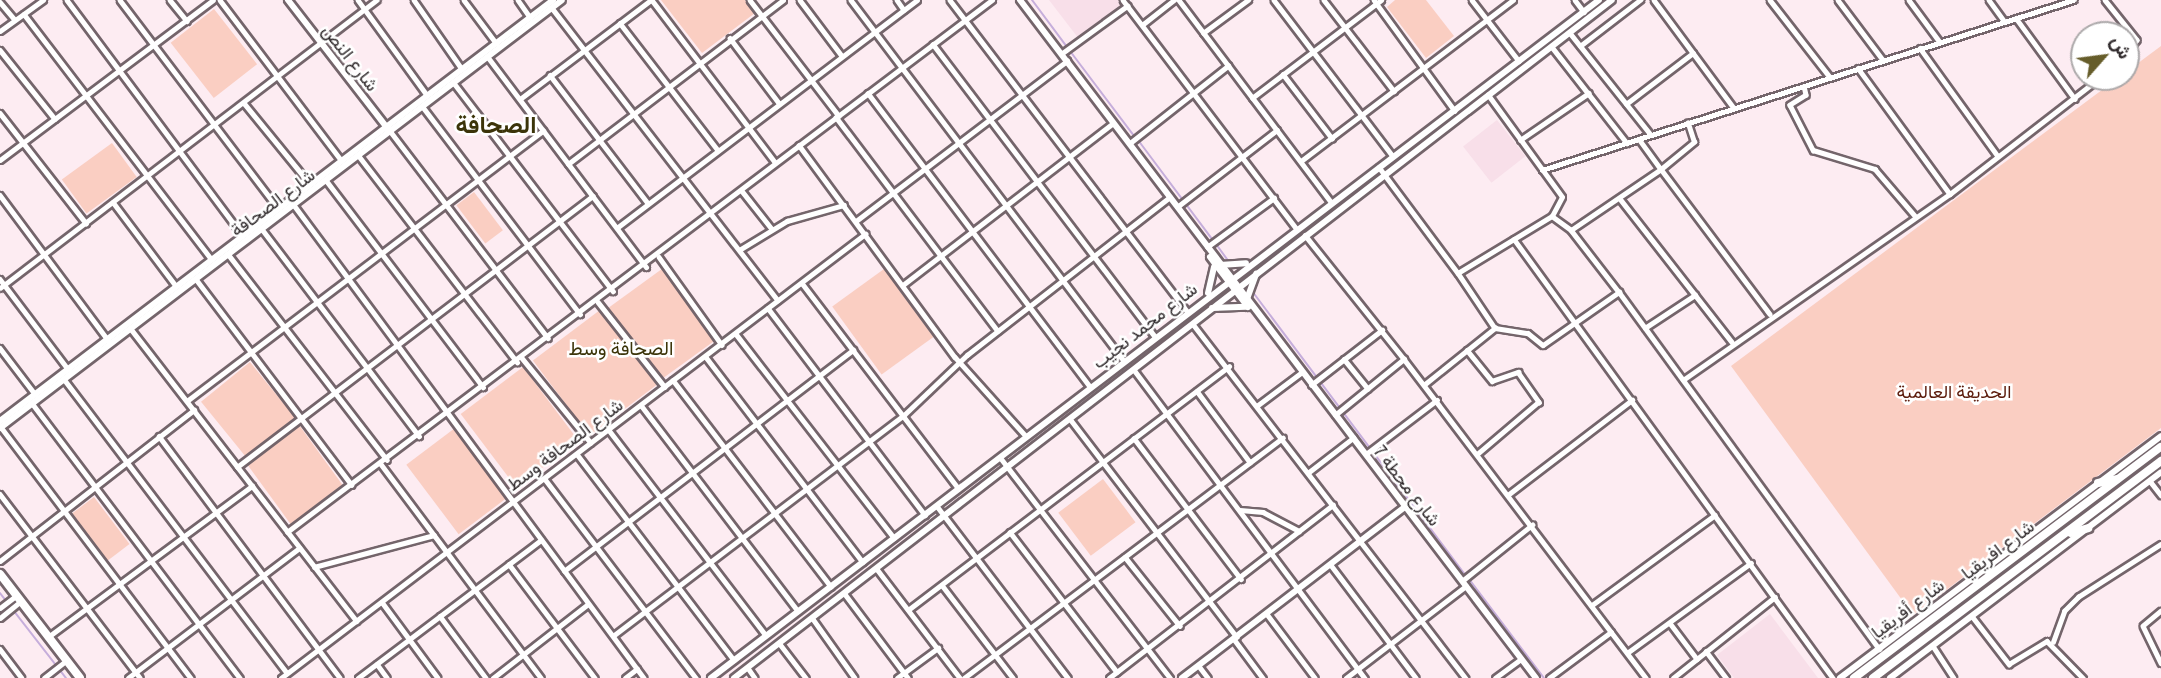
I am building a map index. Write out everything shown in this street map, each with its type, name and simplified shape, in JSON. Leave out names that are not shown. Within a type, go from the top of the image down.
[{"type":"highway","name":"شارع افريقيا","points":[[1856,674],[2161,447]]},
{"type":"highway","name":"شارع افريقيا","points":[[1873,678],[2161,461]]},
{"type":"highway","points":[[2098,483],[2119,478]]},
{"type":"highway","points":[[2065,535],[2088,528]]},
{"type":"highway","points":[[0,574],[80,678]]},
{"type":"highway","points":[[1970,591],[1982,597]]},
{"type":"highway","points":[[1958,600],[1966,609]]},
{"type":"main road","name":"شارع النص","points":[[288,0],[388,129]]},
{"type":"main road","name":"شارع الصحافة","points":[[0,425],[68,369],[130,328],[359,156],[427,95],[552,0]]},
{"type":"main road","name":"شارع الصحافة","points":[[0,425],[64,379],[176,286],[341,160],[422,107],[562,0]]},
{"type":"main road","name":"شارع محطة 7","points":[[1020,0],[1170,197],[1234,289],[1302,372],[1536,678]]},
{"type":"main road","name":"شارع محمد نجيب","points":[[711,678],[937,506],[1227,279],[1455,111],[1599,0]]},
{"type":"main road","name":"شارع محمد نجيب","points":[[734,678],[1135,371],[1191,322],[1260,268],[1612,0]]},
{"type":"main road","points":[[1206,296],[1217,265],[1254,260]]},
{"type":"main road","points":[[1207,310],[1250,307],[1260,268]]},
{"type":"main road","name":"شارع أفريقيا","points":[[1840,678],[1856,674],[1879,649],[2161,436]]},
{"type":"main road","points":[[1889,678],[2161,472]]},
{"type":"main road","points":[[1182,678],[1405,507]]},
{"type":"street","points":[[0,31],[43,0]]},
{"type":"street","points":[[67,0],[121,68],[243,236]]},
{"type":"street","points":[[120,0],[278,208]]},
{"type":"street","points":[[170,0],[187,21]]},
{"type":"street","points":[[0,160],[213,0]]},
{"type":"street","points":[[220,0],[341,160]]},
{"type":"street","points":[[358,0],[427,95]]},
{"type":"street","points":[[2,286],[323,45],[377,0]]},
{"type":"street","points":[[414,0],[463,69]]},
{"type":"street","points":[[464,0],[496,43]]},
{"type":"street","points":[[518,0],[530,17]]},
{"type":"street","points":[[520,99],[584,48],[652,0],[775,162]]},
{"type":"street","points":[[750,0],[998,331]]},
{"type":"street","points":[[568,164],[783,0]]},
{"type":"street","points":[[800,0],[842,56]]},
{"type":"street","points":[[851,0],[1124,360]]},
{"type":"street","points":[[897,0],[904,10]]},
{"type":"street","points":[[618,227],[717,149],[917,0]]},
{"type":"street","points":[[950,0],[1187,311]]},
{"type":"street","points":[[287,532],[646,267],[775,162],[992,0]]},
{"type":"street","points":[[1123,0],[1297,229]]},
{"type":"street","points":[[1142,25],[1176,0],[1332,203]]},
{"type":"street","points":[[1203,33],[1248,0]]},
{"type":"street","points":[[1274,0],[1393,156]]},
{"type":"street","points":[[1324,0],[1394,91]]},
{"type":"street","points":[[1472,0],[1519,61]]},
{"type":"street","points":[[1301,162],[1513,0]]},
{"type":"street","points":[[1575,0],[1584,12]]},
{"type":"street","points":[[1580,46],[1640,0]]},
{"type":"street","points":[[1654,0],[1734,108]]},
{"type":"street","points":[[1770,0],[1830,77]]},
{"type":"street","points":[[1838,0],[1883,60]]},
{"type":"street","points":[[1909,0],[1940,42]]},
{"type":"street","points":[[1989,0],[2005,22]]},
{"type":"street","points":[[1542,170],[2073,0]]},
{"type":"street","points":[[2105,0],[2122,21]]},
{"type":"street","points":[[1252,97],[1377,1],[1455,111]]},
{"type":"street","points":[[0,2],[15,20]]},
{"type":"street","points":[[1061,54],[1127,6]]},
{"type":"street","points":[[552,8],[778,300]]},
{"type":"street","points":[[24,14],[146,178],[211,259]]},
{"type":"street","points":[[2016,18],[2075,99]]},
{"type":"street","points":[[620,23],[717,149]]},
{"type":"street","points":[[1570,32],[1651,135]]},
{"type":"street","points":[[730,38],[779,103]]},
{"type":"street","points":[[933,44],[1155,336]]},
{"type":"street","points":[[1551,46],[1628,143]]},
{"type":"street","points":[[1920,48],[1998,156]]},
{"type":"street","points":[[0,50],[55,119]]},
{"type":"street","points":[[1626,104],[1693,53]]},
{"type":"street","points":[[488,57],[646,267]]},
{"type":"street","points":[[856,221],[1067,61]]},
{"type":"street","points":[[1130,143],[1228,66]]},
{"type":"street","points":[[1858,68],[1950,194]]},
{"type":"street","points":[[1283,74],[1332,138]]},
{"type":"street","points":[[550,75],[648,203]]},
{"type":"street","points":[[454,83],[613,291]]},
{"type":"street","points":[[1804,86],[1806,94],[1790,107],[1813,150],[1875,169],[1916,217]]},
{"type":"street","points":[[1683,380],[1770,314],[1950,194],[2084,91]]},
{"type":"street","points":[[868,93],[1090,387]]},
{"type":"street","points":[[1520,140],[1589,93]]},
{"type":"street","points":[[1458,273],[1552,216],[1562,197],[1488,94]]},
{"type":"street","points":[[244,103],[310,184]]},
{"type":"street","points":[[422,107],[580,314]]},
{"type":"street","points":[[0,113],[86,223]]},
{"type":"street","points":[[903,285],[1114,123]]},
{"type":"street","points":[[1571,230],[1621,200],[1694,142],[1688,123]]},
{"type":"street","points":[[388,129],[548,338]]},
{"type":"street","points":[[1177,207],[1277,130]]},
{"type":"street","points":[[187,401],[543,131]]},
{"type":"street","points":[[1639,139],[1770,314]]},
{"type":"street","points":[[799,145],[961,363],[1026,436]]},
{"type":"street","points":[[359,156],[517,362]]},
{"type":"street","points":[[1379,167],[1458,273],[1495,328]]},
{"type":"street","points":[[326,180],[483,387]]},
{"type":"street","points":[[742,191],[772,229]]},
{"type":"street","points":[[0,195],[109,341]]},
{"type":"street","points":[[237,467],[593,196]]},
{"type":"street","points":[[613,636],[708,561],[870,442],[998,331],[1170,197]]},
{"type":"street","points":[[1207,250],[1274,198]]},
{"type":"street","points":[[1621,200],[1732,342]]},
{"type":"street","points":[[113,202],[176,286]]},
{"type":"street","points":[[294,205],[452,412],[541,540],[644,678]]},
{"type":"street","points":[[741,249],[772,229],[844,205]]},
{"type":"street","points":[[1552,216],[1571,230],[1619,292],[1879,649]]},
{"type":"street","points":[[262,229],[419,436]]},
{"type":"street","name":"شارع الصحافة وسط","points":[[281,678],[865,234]]},
{"type":"street","points":[[1305,234],[1479,453],[1646,678]]},
{"type":"street","points":[[1514,239],[1833,678]]},
{"type":"street","points":[[229,254],[387,460]]},
{"type":"street","points":[[659,257],[722,345]]},
{"type":"street","points":[[196,278],[352,485]]},
{"type":"street","points":[[0,279],[2,286],[68,369]]},
{"type":"street","points":[[802,283],[958,488]]},
{"type":"street","points":[[1424,384],[1495,328],[1528,333],[1543,345],[1619,292]]},
{"type":"street","points":[[1645,328],[1695,295]]},
{"type":"street","points":[[598,302],[665,387]]},
{"type":"street","points":[[768,308],[925,515]]},
{"type":"street","points":[[1191,322],[1229,366],[1466,678]]},
{"type":"street","points":[[130,328],[357,621]]},
{"type":"street","points":[[1311,385],[1382,330]]},
{"type":"street","points":[[736,334],[894,538]]},
{"type":"street","points":[[0,348],[36,394]]},
{"type":"street","points":[[564,571],[758,426],[853,350]]},
{"type":"street","points":[[1467,350],[1492,381],[1518,372],[1539,402],[1479,453]]},
{"type":"street","points":[[706,357],[863,563]]},
{"type":"street","points":[[522,358],[591,443]]},
{"type":"street","points":[[1344,359],[1368,389]]},
{"type":"street","points":[[1335,415],[1404,359]]},
{"type":"street","points":[[908,610],[1229,366]]},
{"type":"street","points":[[1135,371],[1366,678]]},
{"type":"street","points":[[1258,405],[1302,372]]},
{"type":"street","points":[[64,379],[287,673]]},
{"type":"street","points":[[673,380],[831,587]]},
{"type":"street","points":[[1197,391],[1250,462]]},
{"type":"street","points":[[1365,455],[1437,400]]},
{"type":"street","points":[[1509,494],[1632,400]]},
{"type":"street","points":[[32,403],[240,678]]},
{"type":"street","points":[[641,405],[798,611]]},
{"type":"street","points":[[0,561],[194,410]]},
{"type":"street","points":[[1070,420],[1210,603],[1263,678]]},
{"type":"street","points":[[0,425],[191,678]]},
{"type":"street","points":[[609,430],[766,635]]},
{"type":"street","points":[[159,436],[340,678]]},
{"type":"street","points":[[1135,438],[1241,579]]},
{"type":"street","points":[[877,569],[962,678],[1283,439]]},
{"type":"street","points":[[1309,472],[1353,439]]},
{"type":"street","points":[[577,454],[734,660]]},
{"type":"street","points":[[1000,456],[1170,678]]},
{"type":"street","points":[[381,464],[541,678]]},
{"type":"street","points":[[545,479],[696,678]]},
{"type":"street","points":[[2150,481],[2161,495]]},
{"type":"street","points":[[48,637],[251,486]]},
{"type":"street","points":[[0,494],[140,678]]},
{"type":"street","points":[[1109,678],[1210,603],[1333,505]]},
{"type":"street","points":[[937,506],[1068,678]]},
{"type":"street","points":[[1239,510],[1263,512],[1299,531]]},
{"type":"street","points":[[1592,605],[1715,515]]},
{"type":"street","points":[[1346,678],[1532,525]]},
{"type":"street","points":[[1010,532],[1116,673]]},
{"type":"street","points":[[314,568],[434,535]]},
{"type":"street","points":[[358,678],[541,540]]},
{"type":"street","points":[[2053,642],[2064,611],[2078,597],[2161,544]]},
{"type":"street","points":[[128,678],[299,548]]},
{"type":"street","points":[[1125,557],[1180,626]]},
{"type":"street","points":[[1628,653],[1751,563]]},
{"type":"street","points":[[509,564],[594,678]]},
{"type":"street","points":[[1331,565],[1416,678]]},
{"type":"street","points":[[942,585],[1013,678]]},
{"type":"street","points":[[845,594],[906,676]]},
{"type":"street","points":[[1673,678],[1775,597]]},
{"type":"street","points":[[0,608],[19,598]]},
{"type":"street","points":[[0,618],[19,598]]},
{"type":"street","points":[[382,602],[438,678]]},
{"type":"street","points":[[493,678],[589,604]]},
{"type":"street","points":[[2161,611],[2143,626],[2161,663]]},
{"type":"street","points":[[1266,614],[1315,678]]},
{"type":"street","points":[[440,616],[486,678]]},
{"type":"street","points":[[1972,616],[2009,664],[2042,642],[2053,642]]},
{"type":"street","points":[[813,619],[855,678]]},
{"type":"street","points":[[1670,622],[1697,659]]},
{"type":"street","points":[[1549,678],[1611,632]]},
{"type":"street","points":[[2053,642],[2083,678]]},
{"type":"street","points":[[780,644],[806,678]]},
{"type":"street","points":[[1933,646],[1954,678]]},
{"type":"street","points":[[897,678],[906,676],[938,648]]},
{"type":"street","points":[[0,649],[22,678]]},
{"type":"street","points":[[1706,651],[1727,678]]},
{"type":"street","points":[[1495,678],[1521,659]]},
{"type":"street","points":[[44,678],[67,661]]},
{"type":"street","points":[[377,664],[387,678]]},
{"type":"street","points":[[1199,666],[1208,678]]},
{"type":"street","points":[[748,668],[755,678]]},
{"type":"street","points":[[625,678],[637,669]]},
{"type":"shaded area","points":[[1049,0],[1118,0],[1123,6],[1079,39]]},
{"type":"shaded area","points":[[1497,120],[1525,156],[1491,183],[1463,146]]},
{"type":"shaded area","points":[[1770,614],[1818,678],[1734,678],[1717,655]]},
{"type":"green space","points":[[661,0],[745,0],[755,13],[702,53]]},
{"type":"green space","points":[[1395,0],[1426,0],[1454,36],[1426,58],[1387,7]]},
{"type":"green space","points":[[214,9],[257,64],[214,98],[171,43]]},
{"type":"green space","name":"الحديقة العالمية","points":[[2161,46],[2161,428],[1913,615],[1731,366],[2101,91],[2140,91],[2140,62]]},
{"type":"green space","points":[[112,143],[137,177],[87,213],[62,179]]},
{"type":"green space","points":[[474,192],[503,230],[485,244],[456,205]]},
{"type":"green space","points":[[666,266],[718,338],[661,380],[609,308]]},
{"type":"green space","points":[[884,269],[933,337],[882,375],[832,307]]},
{"type":"green space","points":[[600,310],[657,385],[589,436],[533,361]]},
{"type":"green space","points":[[250,362],[295,418],[246,458],[201,402]]},
{"type":"green space","points":[[523,367],[578,440],[516,487],[461,414]]},
{"type":"green space","points":[[299,425],[344,486],[291,525],[246,463]]},
{"type":"green space","points":[[455,428],[507,497],[459,534],[406,465]]},
{"type":"green space","points":[[1103,479],[1135,522],[1091,556],[1058,513]]},
{"type":"green space","points":[[94,497],[130,544],[107,561],[72,514]]},
{"type":"waterway","points":[[1032,0],[1067,47]]},
{"type":"waterway","points":[[1070,51],[1134,136]]},
{"type":"waterway","points":[[1138,140],[1212,239]]},
{"type":"waterway","points":[[1216,244],[1229,262]]},
{"type":"waterway","points":[[1252,291],[1465,575]]},
{"type":"waterway","points":[[1469,579],[1544,678]]},
{"type":"waterway","points":[[0,593],[66,678]]},
{"type":"district","name":"الصحافة","points":[[496,125]]},
{"type":"district","name":"الصحافة وسط","points":[[621,349]]}]
